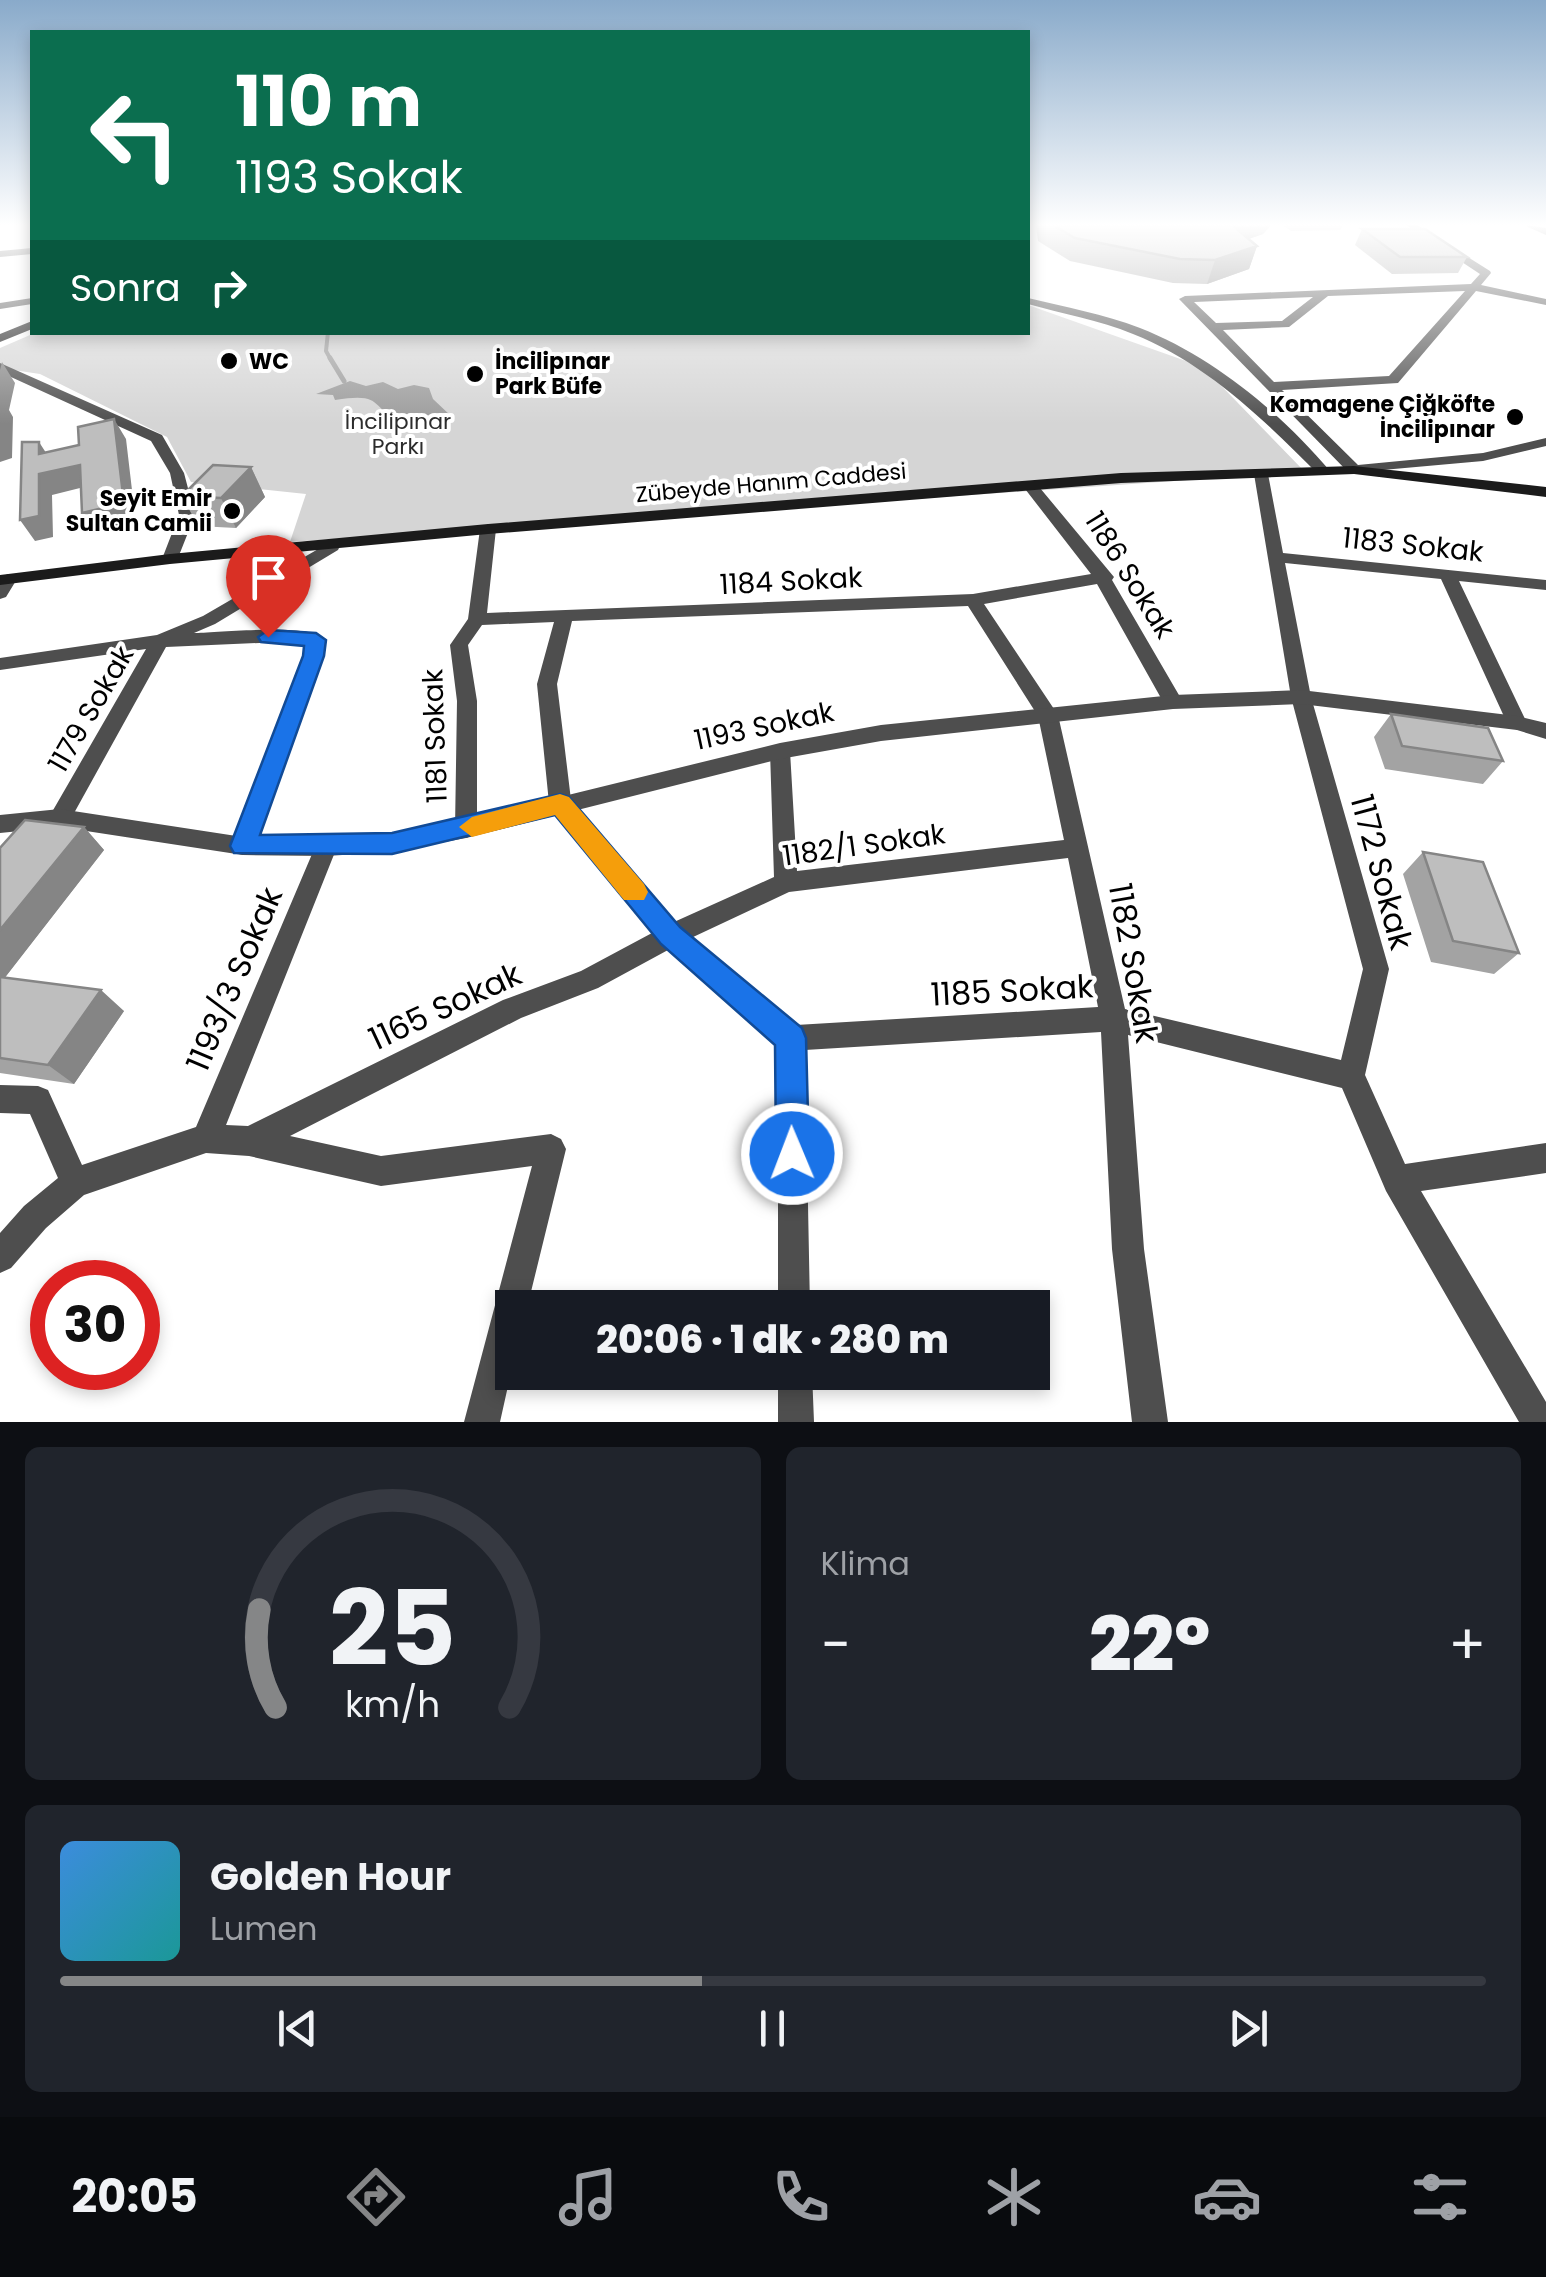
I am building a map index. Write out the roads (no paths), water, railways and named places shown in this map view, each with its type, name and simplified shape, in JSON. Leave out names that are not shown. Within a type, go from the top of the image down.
[{"type":"main road","points":[[0,338],[30,326]]},
{"type":"main road","name":"Zübeyde Hanım Caddesi","points":[[3,584],[170,559],[1030,485],[1354,470],[1546,492]]},
{"type":"street","points":[[1366,291],[1185,299],[1354,470],[1483,457],[1546,442]]},
{"type":"street","points":[[1274,386],[1393,380],[1470,291]]},
{"type":"street","points":[[1495,291],[1546,302]]},
{"type":"street","points":[[1213,327],[1285,324],[1325,293]]},
{"type":"street","points":[[0,306],[30,301]]},
{"type":"street","points":[[1030,302],[1144,334],[1223,379],[1322,471]]},
{"type":"street","points":[[0,367],[157,438],[177,472],[187,515],[170,559]]},
{"type":"street","points":[[1245,396],[1322,434]]},
{"type":"street","name":"1172 Sokak","points":[[1261,474],[1301,697],[1376,969],[1351,1076]]},
{"type":"street","name":"1186 Sokak","points":[[1030,485],[1075,533],[1105,577],[1174,702]]},
{"type":"street","name":"1181 Sokak","points":[[466,829],[467,701],[459,646],[477,619],[488,529]]},
{"type":"street","name":"1179 Sokak","points":[[60,818],[160,641],[209,620],[332,546]]},
{"type":"street","name":"1183 Sokak","points":[[1274,557],[1546,585]]},
{"type":"street","name":"1184 Sokak","points":[[477,619],[973,600],[1105,577]]},
{"type":"street","points":[[1448,577],[1517,723]]},
{"type":"street","name":"1182 Sokak","points":[[973,600],[1048,715],[1114,1019],[1128,1249],[1150,1422]]},
{"type":"street","points":[[564,618],[546,684],[560,804],[670,936],[791,1038],[794,1290]]},
{"type":"street","points":[[0,664],[160,641],[304,636],[316,640],[314,656],[243,846]]},
{"type":"street","name":"1193 Sokak","points":[[0,824],[60,818],[243,846],[326,848],[392,843],[466,829],[780,751],[881,733],[1174,702],[1301,697],[1517,723],[1546,731]]},
{"type":"street","points":[[780,751],[786,882]]},
{"type":"street","name":"1193/3 Sokak","points":[[206,1138],[326,848]]},
{"type":"street","name":"1182/1 Sokak","points":[[670,936],[786,882],[1076,848]]},
{"type":"street","name":"1165 Sokak","points":[[249,1141],[512,1009],[589,980],[670,936]]},
{"type":"street","name":"1185 Sokak","points":[[791,1038],[1114,1019],[1351,1076]]},
{"type":"street","points":[[1351,1076],[1397,1180],[1538,1422]]},
{"type":"street","points":[[0,1099],[38,1100],[76,1183]]},
{"type":"street","points":[[0,1257],[35,1218],[76,1183],[206,1138],[249,1141],[381,1171],[550,1150],[482,1422]]},
{"type":"street","points":[[1397,1180],[1546,1158]]},
{"type":"street","points":[[796,1390],[796,1422]]},
{"type":"waterway","points":[[328,335],[326,351],[331,360]]},
{"type":"waterway","points":[[330,358],[344,381]]},
{"type":"place","name":"WC","points":[[229,361]]},
{"type":"place","name":"İncilipınar Park Büfe","points":[[475,374]]},
{"type":"place","name":"Komagene Çiğköfte İncilipınar","points":[[1515,417]]},
{"type":"place","name":"Seyit Emir Sultan Camii","points":[[232,511]]},
{"type":"park label","name":"İncilipınar Parkı","points":[[398,434]]}]
